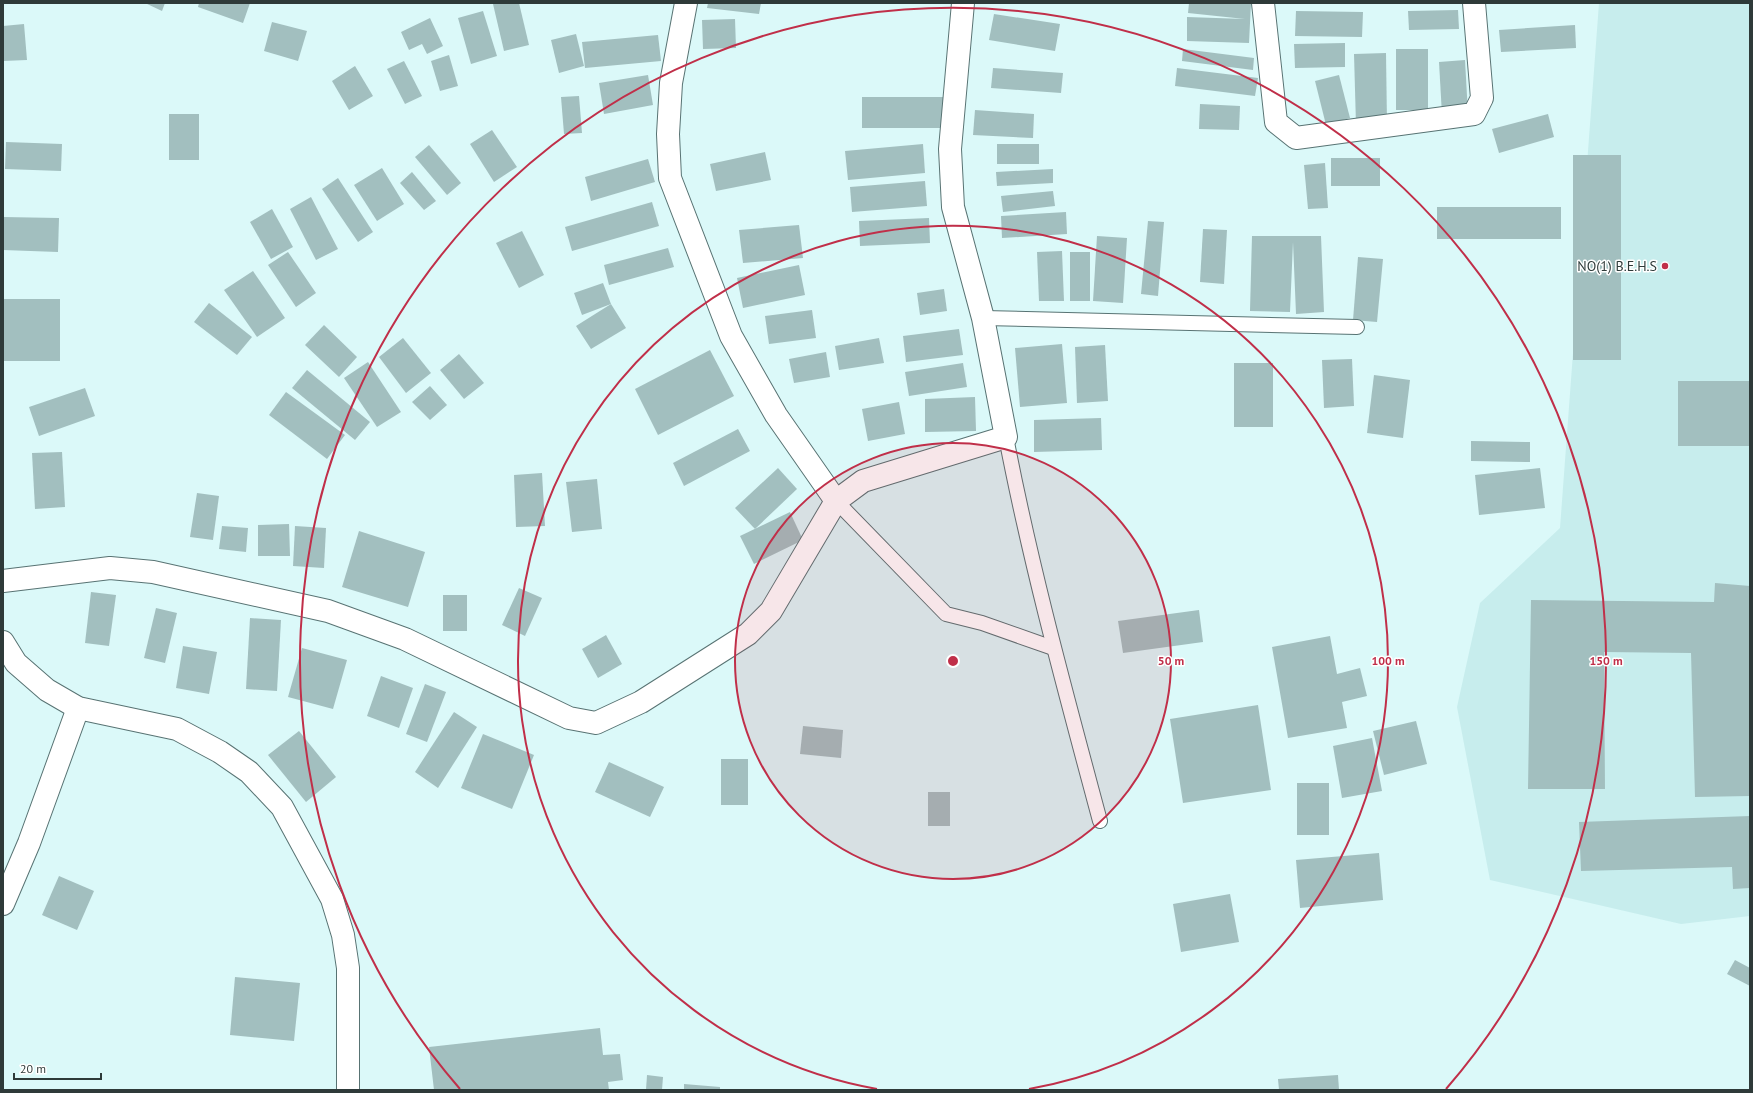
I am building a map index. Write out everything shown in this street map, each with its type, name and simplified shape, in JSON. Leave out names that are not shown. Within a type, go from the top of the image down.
[{"type":"street","points":[[686,3],[671,83],[668,134],[670,178],[731,336],[776,415],[836,501]]},
{"type":"street","points":[[3,581],[110,568],[153,572],[328,611],[406,639],[569,718],[596,723],[641,702],[748,634],[772,611],[836,501],[863,481],[1006,437],[983,318],[953,207],[950,149],[963,3]]},
{"type":"street","points":[[1263,3],[1276,122],[1296,138],[1474,114],[1482,98],[1474,3]]},
{"type":"street","points":[[3,642],[16,663],[47,690],[78,708],[177,729],[220,752],[249,772],[282,807],[332,899],[343,935],[348,968],[348,1090]]},
{"type":"street","points":[[3,904],[29,844],[78,708]]},
{"type":"lane","points":[[983,318],[1357,327]]},
{"type":"lane","points":[[1006,437],[1021,514],[1054,648],[1100,821]]},
{"type":"lane","points":[[836,501],[946,614],[982,623],[1054,648]]},
{"type":"shaded area","name":"NO(1) B.E.H.S","points":[[1599,3],[1750,3],[1750,916],[1681,924],[1490,880],[1457,707],[1480,603],[1560,528]]},
{"type":"building","points":[[145,3],[165,3],[162,11]]},
{"type":"building","points":[[199,3],[250,3],[243,23],[198,7]]},
{"type":"building","points":[[519,3],[529,45],[504,51],[493,4]]},
{"type":"building","points":[[708,3],[761,3],[759,14],[707,8]]},
{"type":"building","points":[[1189,3],[1251,3],[1249,43],[1187,41],[1187,17],[1245,19],[1188,13]]},
{"type":"building","points":[[1458,10],[1459,29],[1409,30],[1408,11]]},
{"type":"building","points":[[483,11],[497,56],[471,64],[458,18]]},
{"type":"building","points":[[1296,11],[1363,12],[1362,37],[1295,36]]},
{"type":"building","points":[[994,14],[1060,24],[1055,51],[989,40]]},
{"type":"building","points":[[430,18],[443,46],[427,54],[422,44],[409,50],[401,32]]},
{"type":"building","points":[[735,19],[736,48],[703,49],[702,20]]},
{"type":"building","points":[[272,22],[307,31],[298,61],[264,51]]},
{"type":"building","points":[[24,24],[27,60],[3,61],[3,26]]},
{"type":"building","points":[[1575,25],[1576,48],[1501,52],[1499,30]]},
{"type":"building","points":[[576,34],[584,66],[559,73],[551,40]]},
{"type":"building","points":[[658,35],[661,61],[585,68],[582,42]]},
{"type":"building","points":[[1345,43],[1345,67],[1295,68],[1294,44]]},
{"type":"building","points":[[1183,49],[1254,58],[1253,70],[1182,61]]},
{"type":"building","points":[[1396,49],[1428,49],[1428,110],[1396,110]]},
{"type":"building","points":[[1386,53],[1387,124],[1356,125],[1354,54]]},
{"type":"building","points":[[449,55],[458,86],[440,91],[431,61]]},
{"type":"building","points":[[1465,60],[1468,114],[1442,115],[1439,62]]},
{"type":"building","points":[[404,61],[422,96],[405,104],[387,69]]},
{"type":"building","points":[[355,66],[373,96],[349,110],[332,81]]},
{"type":"building","points":[[993,68],[1063,73],[1061,93],[991,88]]},
{"type":"building","points":[[1177,68],[1258,78],[1255,96],[1175,86]]},
{"type":"building","points":[[648,75],[653,105],[604,114],[599,83]]},
{"type":"building","points":[[1339,75],[1350,118],[1326,125],[1315,81]]},
{"type":"building","points":[[579,96],[582,133],[564,134],[561,97]]},
{"type":"building","points":[[862,97],[944,97],[944,128],[862,128]]},
{"type":"building","points":[[1200,104],[1240,106],[1239,130],[1199,129]]},
{"type":"building","points":[[975,110],[1034,114],[1033,138],[973,135]]},
{"type":"building","points":[[169,114],[199,114],[199,160],[169,160]]},
{"type":"building","points":[[1548,114],[1554,137],[1499,153],[1492,129]]},
{"type":"building","points":[[492,130],[517,167],[494,182],[470,144]]},
{"type":"building","points":[[6,142],[62,144],[61,171],[5,169]]},
{"type":"building","points":[[923,144],[925,173],[848,180],[845,151]]},
{"type":"building","points":[[997,144],[1039,144],[1039,164],[997,164]]},
{"type":"building","points":[[429,145],[461,183],[447,195],[415,157]]},
{"type":"building","points":[[765,152],[771,180],[716,191],[710,164]]},
{"type":"building","points":[[1573,155],[1621,155],[1621,360],[1573,360]]},
{"type":"building","points":[[1331,158],[1380,158],[1380,186],[1331,186]]},
{"type":"building","points":[[648,159],[655,182],[591,201],[585,177]]},
{"type":"building","points":[[1325,163],[1328,208],[1308,209],[1304,165]]},
{"type":"building","points":[[382,168],[404,204],[377,221],[354,185]]},
{"type":"building","points":[[1053,169],[1053,183],[997,186],[996,172]]},
{"type":"building","points":[[412,172],[436,201],[424,210],[400,183]]},
{"type":"building","points":[[338,178],[373,232],[358,242],[322,189]]},
{"type":"building","points":[[925,181],[927,206],[852,212],[850,187]]},
{"type":"building","points":[[1053,191],[1055,206],[1003,212],[1001,196]]},
{"type":"building","points":[[311,197],[338,249],[316,260],[290,209]]},
{"type":"building","points":[[652,202],[659,226],[572,251],[565,227]]},
{"type":"building","points":[[1437,207],[1561,207],[1561,239],[1437,239]]},
{"type":"building","points":[[272,209],[293,247],[271,259],[250,222]]},
{"type":"building","points":[[1066,212],[1067,234],[1002,238],[1001,216]]},
{"type":"building","points":[[3,217],[59,218],[58,252],[3,250]]},
{"type":"building","points":[[929,218],[930,243],[860,246],[859,221]]},
{"type":"building","points":[[1148,221],[1164,222],[1158,296],[1141,294]]},
{"type":"building","points":[[799,225],[803,258],[743,263],[739,230]]},
{"type":"building","points":[[1203,229],[1227,230],[1224,284],[1200,282]]},
{"type":"building","points":[[522,231],[544,275],[519,288],[496,243]]},
{"type":"building","points":[[1097,236],[1127,238],[1123,303],[1093,301]]},
{"type":"building","points":[[1252,236],[1321,236],[1324,312],[1296,314],[1293,242],[1290,312],[1250,311]]},
{"type":"building","points":[[668,248],[674,267],[609,285],[604,265]]},
{"type":"building","points":[[1062,251],[1064,301],[1039,301],[1037,252]]},
{"type":"building","points":[[288,252],[316,293],[296,307],[268,265]]},
{"type":"building","points":[[1070,252],[1090,252],[1090,301],[1070,301]]},
{"type":"building","points":[[1358,257],[1383,259],[1377,322],[1353,320]]},
{"type":"building","points":[[799,265],[805,295],[743,308],[737,278]]},
{"type":"building","points":[[253,271],[285,318],[257,337],[224,290]]},
{"type":"building","points":[[603,283],[611,304],[582,315],[574,293]]},
{"type":"building","points":[[944,289],[947,311],[920,315],[917,293]]},
{"type":"building","points":[[3,299],[60,299],[60,361],[3,361]]},
{"type":"building","points":[[209,303],[252,337],[237,355],[194,322]]},
{"type":"building","points":[[611,304],[626,328],[591,349],[576,326]]},
{"type":"building","points":[[812,310],[816,338],[769,344],[765,316]]},
{"type":"building","points":[[324,325],[357,357],[339,377],[305,345]]},
{"type":"building","points":[[959,329],[963,355],[906,362],[903,336]]},
{"type":"building","points":[[403,338],[431,373],[406,393],[379,357]]},
{"type":"building","points":[[879,338],[884,363],[839,370],[835,346]]},
{"type":"building","points":[[1062,344],[1067,403],[1020,407],[1015,348]]},
{"type":"building","points":[[1105,345],[1108,401],[1077,403],[1075,347]]},
{"type":"building","points":[[710,350],[734,396],[658,435],[635,389]]},
{"type":"building","points":[[826,352],[830,377],[794,383],[789,359]]},
{"type":"building","points":[[459,354],[484,383],[464,399],[440,370]]},
{"type":"building","points":[[1352,359],[1354,406],[1324,408],[1322,360]]},
{"type":"building","points":[[368,362],[401,412],[377,427],[344,378]]},
{"type":"building","points":[[963,363],[967,387],[909,396],[905,372]]},
{"type":"building","points":[[1234,363],[1273,363],[1273,427],[1234,427]]},
{"type":"building","points":[[307,370],[370,422],[355,440],[292,388]]},
{"type":"building","points":[[1374,375],[1410,380],[1403,438],[1367,433]]},
{"type":"building","points":[[1678,381],[1750,381],[1750,446],[1678,446]]},
{"type":"building","points":[[430,386],[447,405],[430,420],[412,402]]},
{"type":"building","points":[[85,388],[95,416],[39,436],[29,407]]},
{"type":"building","points":[[286,392],[345,435],[327,459],[269,415]]},
{"type":"building","points":[[975,397],[976,431],[925,432],[925,399]]},
{"type":"building","points":[[899,402],[905,434],[868,441],[862,409]]},
{"type":"building","points":[[1101,418],[1102,450],[1034,452],[1034,420]]},
{"type":"building","points":[[738,429],[750,451],[684,486],[673,463]]},
{"type":"building","points":[[1471,441],[1530,442],[1530,462],[1471,461]]},
{"type":"building","points":[[62,452],[65,507],[35,509],[32,453]]},
{"type":"building","points":[[778,468],[797,489],[755,529],[735,508]]},
{"type":"building","points":[[1540,468],[1545,508],[1479,515],[1475,475]]},
{"type":"building","points":[[542,473],[545,526],[516,527],[514,475]]},
{"type":"building","points":[[597,479],[602,529],[572,532],[566,482]]},
{"type":"building","points":[[197,493],[219,496],[213,540],[190,537]]},
{"type":"building","points":[[790,512],[803,540],[754,564],[740,536]]},
{"type":"building","points":[[289,524],[290,556],[258,556],[258,525]]},
{"type":"building","points":[[222,526],[248,528],[246,552],[219,549]]},
{"type":"building","points":[[295,526],[326,528],[324,568],[293,566]]},
{"type":"building","points":[[359,531],[425,552],[408,607],[342,587]]},
{"type":"building","points":[[1715,583],[1750,586],[1750,796],[1695,797],[1691,653],[1604,652],[1605,789],[1528,789],[1531,600],[1714,602]]},
{"type":"building","points":[[519,588],[542,598],[525,636],[502,625]]},
{"type":"building","points":[[91,592],[116,595],[109,646],[85,643]]},
{"type":"building","points":[[443,595],[467,595],[467,631],[443,631]]},
{"type":"building","points":[[156,608],[177,613],[165,663],[144,658]]},
{"type":"building","points":[[1199,610],[1203,642],[1123,653],[1118,621]]},
{"type":"building","points":[[250,618],[281,620],[277,691],[246,689]]},
{"type":"building","points":[[606,635],[622,664],[598,678],[582,649]]},
{"type":"building","points":[[1330,636],[1337,674],[1360,668],[1367,696],[1342,702],[1347,728],[1288,738],[1272,647]]},
{"type":"building","points":[[183,646],[217,652],[209,694],[176,688]]},
{"type":"building","points":[[302,648],[347,660],[333,709],[288,697]]},
{"type":"building","points":[[381,676],[413,688],[399,728],[367,716]]},
{"type":"building","points":[[425,684],[446,692],[427,742],[406,734]]},
{"type":"building","points":[[1258,705],[1271,790],[1183,803],[1170,719]]},
{"type":"building","points":[[454,712],[477,727],[438,788],[415,772]]},
{"type":"building","points":[[1416,721],[1427,764],[1384,775],[1373,731]]},
{"type":"building","points":[[803,726],[843,730],[841,758],[800,754]]},
{"type":"building","points":[[299,731],[336,777],[306,802],[268,755]]},
{"type":"building","points":[[483,734],[534,755],[512,809],[461,788]]},
{"type":"building","points":[[1372,738],[1382,791],[1342,798],[1333,746]]},
{"type":"building","points":[[721,759],[748,759],[748,805],[721,805]]},
{"type":"building","points":[[609,762],[664,787],[650,817],[595,792]]},
{"type":"building","points":[[1297,783],[1329,783],[1329,835],[1297,835]]},
{"type":"building","points":[[928,792],[950,792],[950,826],[928,826]]},
{"type":"building","points":[[1750,816],[1750,888],[1733,889],[1732,867],[1581,871],[1579,822]]},
{"type":"building","points":[[1379,853],[1383,900],[1300,908],[1296,860]]},
{"type":"building","points":[[59,876],[94,891],[77,930],[42,915]]},
{"type":"building","points":[[1230,894],[1239,942],[1181,952],[1173,904]]},
{"type":"building","points":[[1735,960],[1750,968],[1750,986],[1727,974]]},
{"type":"building","points":[[235,977],[300,983],[294,1041],[230,1035]]},
{"type":"building","points":[[600,1028],[603,1055],[620,1054],[623,1080],[608,1082],[609,1090],[434,1090],[429,1047]]},
{"type":"building","points":[[647,1075],[663,1077],[662,1090],[646,1090]]},
{"type":"building","points":[[1338,1075],[1339,1090],[1279,1090],[1278,1079]]},
{"type":"building","points":[[684,1084],[720,1087],[720,1090],[684,1090]]},
{"type":"place","name":"NO(1) B.E.H.S","points":[[1665,266]]}]
